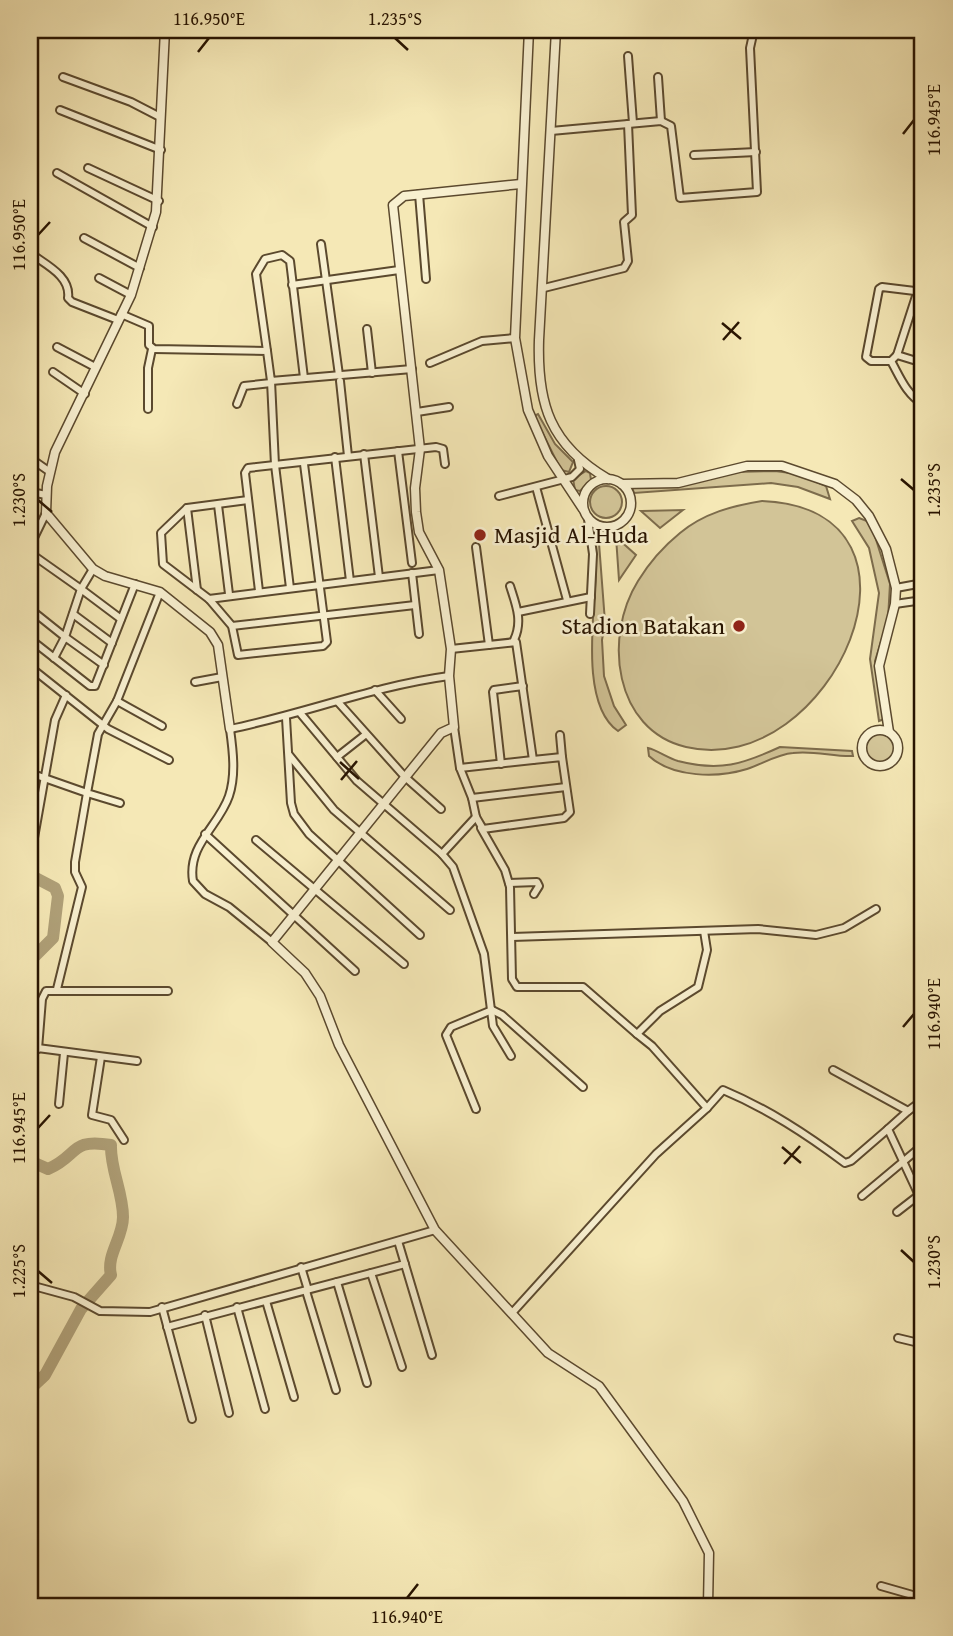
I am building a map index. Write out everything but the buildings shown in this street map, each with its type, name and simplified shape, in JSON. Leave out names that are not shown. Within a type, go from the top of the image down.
[{"type":"street","points":[[30,546],[46,513],[46,495],[55,452],[131,295],[159,201],[165,31],[144,30]]},
{"type":"street","points":[[529,30],[514,338],[528,410],[548,456],[588,519],[593,554],[590,614]]},
{"type":"street","points":[[556,30],[544,288],[538,340],[539,380],[544,406],[563,444],[578,460],[622,484],[678,483],[747,466],[782,466],[835,484],[869,516],[886,550],[896,587],[895,604],[879,666],[889,732],[898,746],[894,759],[885,765],[869,762],[862,750],[864,739],[877,729],[889,732]]},
{"type":"street","points":[[551,131],[661,121],[671,126],[678,194],[682,199],[757,192],[750,48],[754,30]]},
{"type":"street","points":[[544,288],[624,268],[628,261],[624,222],[632,215],[628,55]]},
{"type":"street","points":[[63,77],[131,102],[160,117]]},
{"type":"street","points":[[658,77],[661,121]]},
{"type":"street","points":[[60,110],[160,150]]},
{"type":"street","points":[[694,155],[756,152]]},
{"type":"street","points":[[88,168],[159,201]]},
{"type":"street","points":[[57,173],[153,227]]},
{"type":"street","points":[[521,184],[404,196],[393,205],[420,449],[415,488],[419,532],[439,570],[451,649],[447,730],[472,798],[476,817],[509,883],[512,979],[517,987],[583,987],[652,1046],[707,1108]]},
{"type":"street","points":[[419,194],[426,279]]},
{"type":"street","points":[[84,238],[140,268]]},
{"type":"street","points":[[321,244],[328,279],[348,456]]},
{"type":"street","points":[[30,253],[66,280],[68,298],[72,302],[149,326],[149,345],[152,349],[148,368],[148,409]]},
{"type":"street","points":[[290,588],[275,465],[271,385],[256,274],[265,260],[282,255],[287,257],[304,378]]},
{"type":"street","points":[[292,285],[399,270]]},
{"type":"street","points":[[99,278],[131,295]]},
{"type":"street","points":[[882,287],[921,291],[897,355],[891,360],[871,361],[866,357],[875,294],[882,287]]},
{"type":"street","points":[[367,329],[372,373]]},
{"type":"street","points":[[430,363],[482,341],[514,338]]},
{"type":"street","points":[[57,347],[95,367]]},
{"type":"street","points":[[152,349],[267,351]]},
{"type":"street","points":[[897,355],[923,363]]},
{"type":"street","points":[[891,360],[904,385],[914,398],[923,404]]},
{"type":"street","points":[[237,404],[244,386],[412,369]]},
{"type":"street","points":[[53,372],[85,394]]},
{"type":"street","points":[[521,382],[539,380]]},
{"type":"street","points":[[528,410],[544,406]]},
{"type":"street","points":[[416,412],[449,407]]},
{"type":"street","points":[[259,592],[246,470],[304,464],[335,457],[442,448],[446,464]]},
{"type":"street","points":[[398,451],[412,563]]},
{"type":"street","points":[[364,454],[379,577]]},
{"type":"street","points":[[335,457],[350,581]]},
{"type":"street","points":[[30,458],[50,472]]},
{"type":"street","points":[[499,496],[564,480],[580,469],[578,460]]},
{"type":"street","points":[[248,500],[187,508],[159,537],[165,567],[208,599],[232,626],[238,655],[323,646],[327,642],[325,614],[304,464]]},
{"type":"street","points":[[583,509],[585,491],[592,484],[608,478]]},
{"type":"street","points":[[588,519],[601,527],[622,523],[631,504],[622,484]]},
{"type":"street","points":[[536,487],[557,553],[567,600]]},
{"type":"street","points":[[30,500],[36,493],[46,495]]},
{"type":"street","points":[[218,505],[229,594]]},
{"type":"street","points":[[187,508],[197,590]]},
{"type":"street","points":[[46,513],[93,569],[105,576],[160,592],[210,632],[218,645],[233,772],[230,794],[205,834],[192,870],[198,888],[229,907],[305,973],[320,996],[339,1045],[435,1230],[548,1353],[598,1386],[683,1501],[709,1553],[708,1606]]},
{"type":"street","points":[[476,547],[489,645]]},
{"type":"street","points":[[30,553],[121,619]]},
{"type":"street","points":[[54,657],[65,637],[81,589],[93,569]]},
{"type":"street","points":[[208,599],[229,594],[439,570]]},
{"type":"street","points":[[412,573],[419,634]]},
{"type":"street","points":[[896,587],[923,583]]},
{"type":"street","points":[[30,639],[93,687],[135,584]]},
{"type":"street","points":[[510,586],[518,612],[518,632],[514,640],[519,652],[533,760]]},
{"type":"street","points":[[57,989],[82,887],[75,872],[75,862],[103,724],[117,701],[160,592]]},
{"type":"street","points":[[518,612],[591,597]]},
{"type":"street","points":[[895,604],[923,600]]},
{"type":"street","points":[[232,626],[415,606]]},
{"type":"street","points":[[30,609],[104,665]]},
{"type":"street","points":[[73,614],[113,643]]},
{"type":"street","points":[[451,649],[514,640]]},
{"type":"street","points":[[30,667],[103,724],[169,761]]},
{"type":"street","points":[[230,729],[301,714],[375,690],[449,676]]},
{"type":"street","points":[[195,682],[222,677]]},
{"type":"street","points":[[502,764],[493,692],[523,686]]},
{"type":"street","points":[[375,690],[401,719]]},
{"type":"street","points":[[32,849],[55,720],[66,695]]},
{"type":"street","points":[[117,701],[162,726]]},
{"type":"street","points":[[338,702],[405,777],[441,809]]},
{"type":"street","points":[[301,714],[383,805],[442,854],[453,867],[484,954],[493,1026],[511,1056]]},
{"type":"street","points":[[286,718],[294,814],[309,834],[420,935]]},
{"type":"street","points":[[272,942],[337,859],[447,730]]},
{"type":"street","points":[[337,757],[365,735]]},
{"type":"street","points":[[481,828],[564,818],[570,812],[560,735]]},
{"type":"street","points":[[289,755],[334,810],[450,910]]},
{"type":"street","points":[[460,768],[562,757]]},
{"type":"street","points":[[30,773],[120,803]]},
{"type":"street","points":[[472,798],[566,787]]},
{"type":"street","points":[[442,854],[476,817]]},
{"type":"street","points":[[205,834],[355,971]]},
{"type":"street","points":[[256,840],[404,964]]},
{"type":"street","points":[[509,883],[537,882],[539,886],[534,894]]},
{"type":"street","points":[[512,937],[758,929],[816,934],[844,928],[876,909]]},
{"type":"street","points":[[637,1034],[660,1012],[698,987],[707,950],[704,931]]},
{"type":"street","points":[[38,1049],[42,996],[46,990],[167,991]]},
{"type":"street","points":[[492,1010],[583,1087]]},
{"type":"street","points":[[476,1109],[446,1035],[451,1027],[492,1010]]},
{"type":"street","points":[[30,1047],[137,1061]]},
{"type":"street","points":[[59,1104],[64,1053]]},
{"type":"street","points":[[101,1057],[92,1115],[111,1120],[124,1140]]},
{"type":"street","points":[[832,1070],[908,1111]]},
{"type":"street","points":[[512,1313],[656,1154],[723,1090],[756,1104],[799,1129],[845,1163],[851,1161],[923,1100]]},
{"type":"street","points":[[888,1129],[923,1204]]},
{"type":"street","points":[[862,1196],[923,1145]]},
{"type":"street","points":[[897,1212],[919,1195]]},
{"type":"street","points":[[30,1284],[74,1297],[100,1311],[150,1312],[435,1230]]},
{"type":"street","points":[[398,1241],[432,1355]]},
{"type":"street","points":[[167,1327],[405,1264]]},
{"type":"street","points":[[301,1267],[336,1390]]},
{"type":"street","points":[[371,1273],[402,1367]]},
{"type":"street","points":[[337,1282],[367,1384]]},
{"type":"street","points":[[265,1301],[293,1397]]},
{"type":"street","points":[[162,1307],[192,1419]]},
{"type":"street","points":[[237,1307],[265,1409]]},
{"type":"street","points":[[205,1315],[229,1413]]},
{"type":"street","points":[[898,1338],[923,1344]]},
{"type":"street","points":[[881,1586],[923,1598]]},
{"type":"shaded area","points":[[538,414],[555,444],[573,462],[569,472],[561,470],[534,416]]},
{"type":"shaded area","points":[[586,471],[590,473],[591,480],[580,491],[575,490],[573,479]]},
{"type":"shaded area","points":[[775,471],[798,474],[826,486],[830,499],[798,487],[771,483],[634,493],[632,487],[676,486],[735,472]]},
{"type":"shaded area","points":[[606,486],[617,491],[622,502],[617,513],[606,518],[595,513],[590,502],[595,491]]},
{"type":"shaded area","name":"Stadion Batakan","points":[[762,501],[820,515],[851,548],[860,591],[850,640],[824,686],[786,724],[739,747],[686,747],[662,737],[643,722],[630,702],[622,679],[619,654],[621,628],[627,604],[647,568],[663,549],[689,526],[719,511]]},
{"type":"shaded area","points":[[683,510],[660,528],[641,511],[642,511]]},
{"type":"shaded area","points":[[859,518],[867,521],[873,530],[890,584],[888,619],[875,661],[884,719],[879,721],[870,659],[879,593],[869,548],[852,521]]},
{"type":"shaded area","points":[[598,530],[605,622],[602,640],[604,676],[614,706],[626,725],[618,731],[606,718],[598,700],[594,679],[592,632],[596,570],[592,532]]},
{"type":"shaded area","points":[[616,537],[636,555],[619,580]]},
{"type":"shaded area","points":[[881,731],[892,736],[897,747],[892,758],[881,763],[870,758],[865,747],[870,736]]},
{"type":"shaded area","points":[[780,747],[852,751],[853,756],[793,753],[747,769],[710,775],[670,769],[649,756],[648,748],[678,761],[719,766],[743,762]]},
{"type":"waterway","points":[[30,875],[55,888],[58,896],[53,938],[30,961]]},
{"type":"waterway","points":[[30,1161],[48,1169],[81,1146],[98,1143],[111,1145],[123,1217],[111,1260],[111,1275],[81,1309],[45,1375],[30,1389]]},
{"type":"place","name":"Masjid Al-Huda","points":[[480,535]]},
{"type":"place","name":"Stadion Batakan","points":[[739,626]]}]
